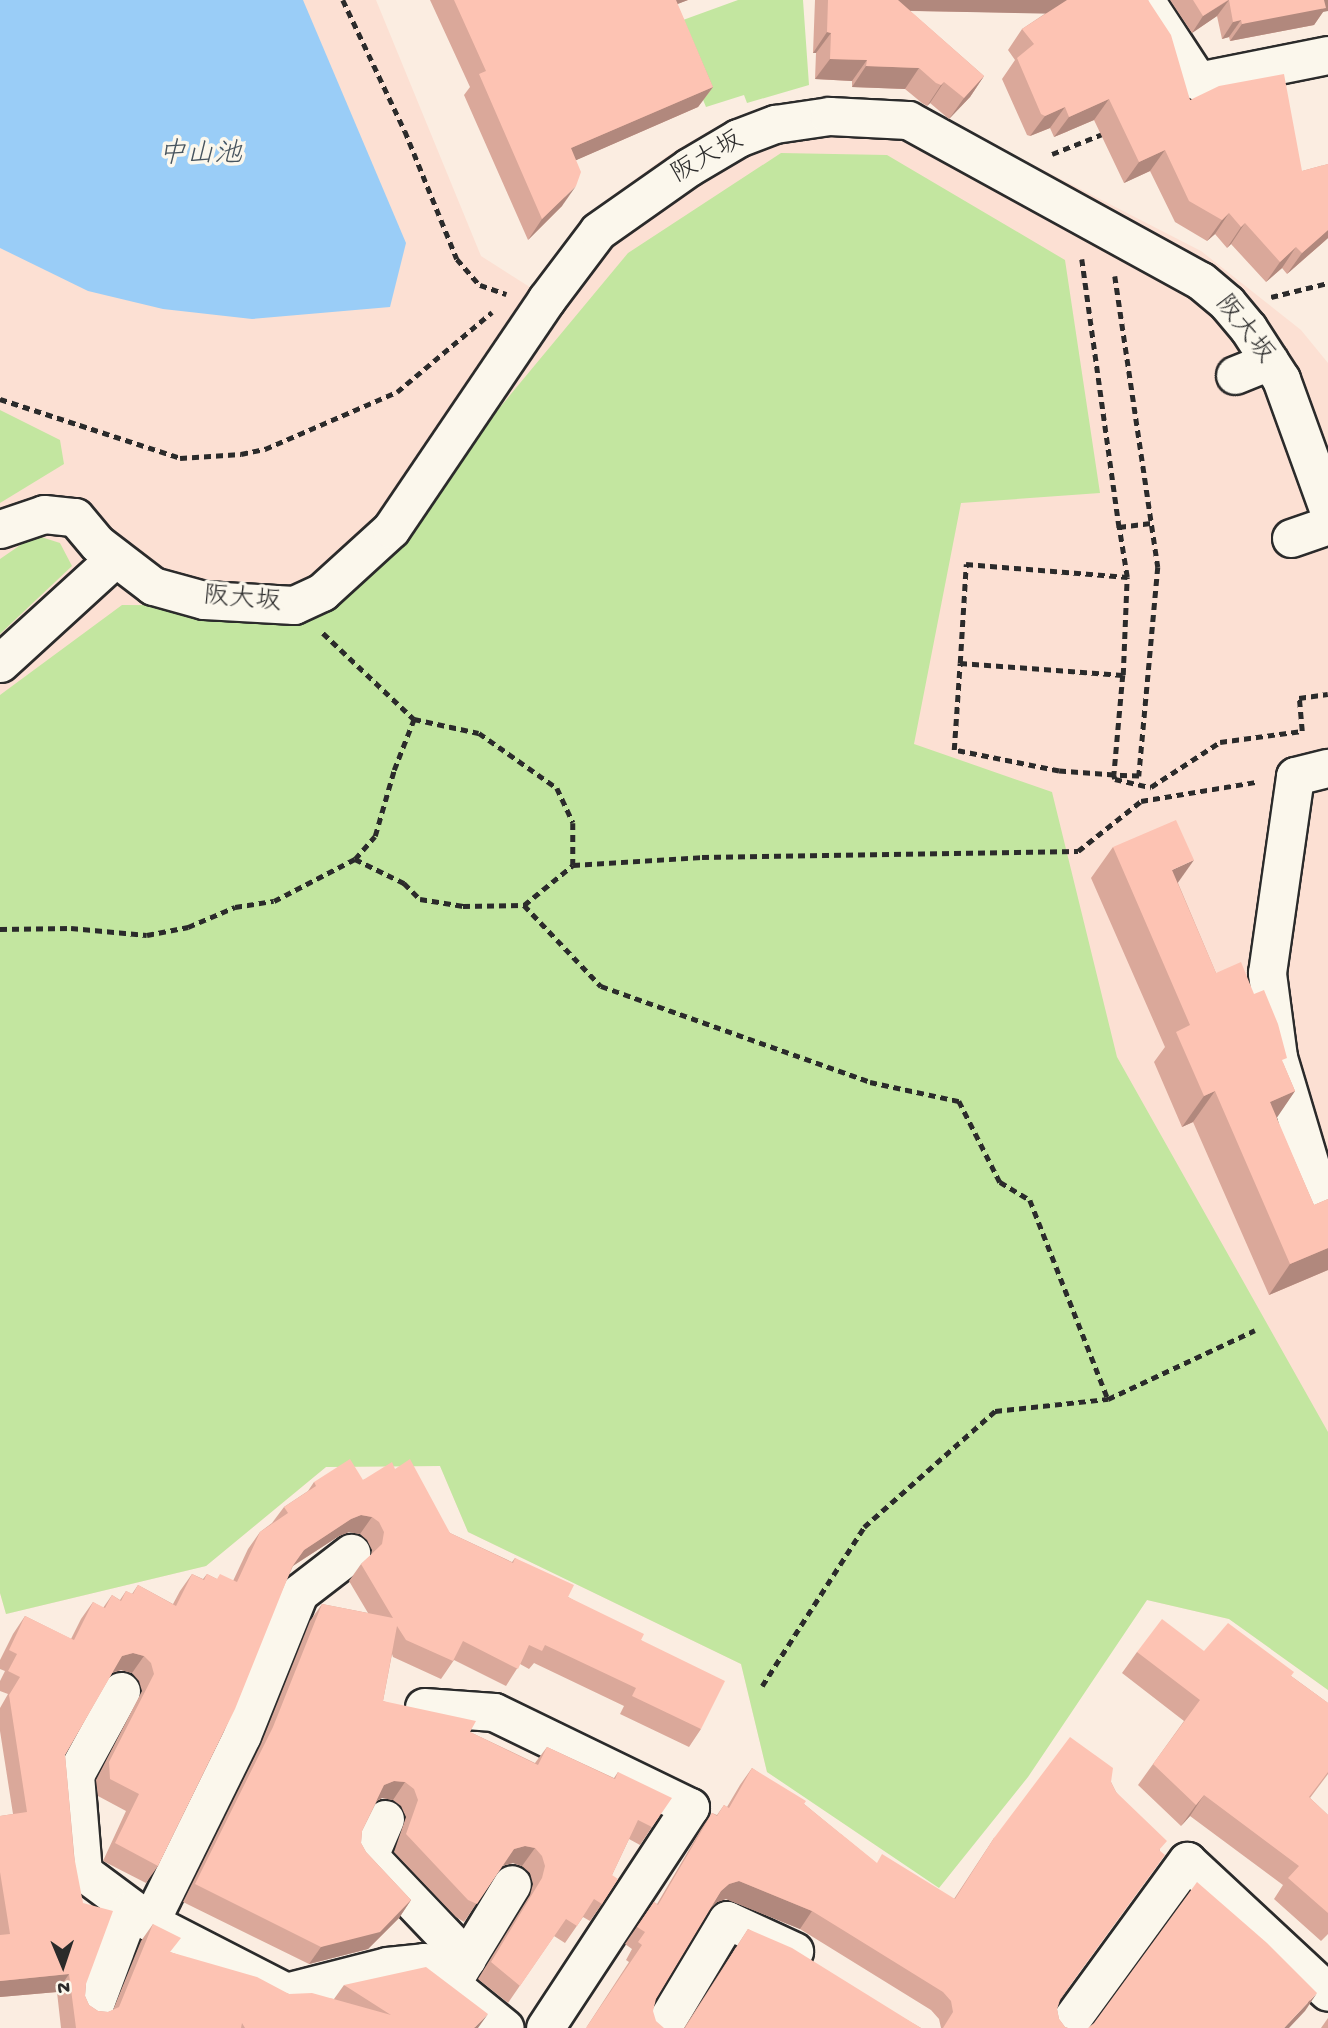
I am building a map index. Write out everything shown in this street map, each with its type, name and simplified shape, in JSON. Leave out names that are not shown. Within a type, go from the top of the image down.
[{"type":"street","points":[[1145,0],[1198,80],[1328,55]]},
{"type":"street","name":"阪大坂","points":[[0,529],[44,514],[75,517],[98,544],[153,586],[204,600],[294,606],[322,592],[391,529],[534,299],[598,230],[689,167],[738,138],[798,119],[829,116],[908,120],[1201,281],[1227,303],[1248,328],[1280,379],[1328,509]]},
{"type":"street","points":[[1236,375],[1269,361]]},
{"type":"street","points":[[1291,538],[1328,525]]},
{"type":"street","points":[[0,663],[115,558]]},
{"type":"street","points":[[1311,772],[1267,973],[1278,1057],[1325,1215]]},
{"type":"street","points":[[93,2009],[140,1916],[242,1735],[299,1593],[351,1553]]},
{"type":"street","points":[[121,1690],[75,1775],[83,1871],[140,1916],[286,1992],[387,1966],[424,1962],[459,1971]]},
{"type":"street","points":[[424,1707],[494,1712],[690,1807],[545,2028]]},
{"type":"street","points":[[386,1819],[369,1856],[505,2028]]},
{"type":"street","points":[[1065,2028],[1177,1851],[1328,1992]]},
{"type":"street","points":[[459,1971],[512,1884]]},
{"type":"street","points":[[662,2028],[727,1920],[789,1947],[824,1970]]},
{"type":"path","points":[[343,0],[405,131],[457,259],[480,285],[534,299]]},
{"type":"path","points":[[1043,151],[1056,155],[1107,133]]},
{"type":"path","points":[[1075,211],[1127,577],[1115,779],[1122,783],[1151,787],[1220,742],[1302,731],[1300,698],[1328,694]]},
{"type":"path","points":[[1108,229],[1158,567],[1139,776],[1059,771],[954,750],[966,564],[1127,577]]},
{"type":"path","points":[[1248,328],[1272,296],[1328,283]]},
{"type":"path","points":[[0,399],[180,458],[241,454],[265,449],[397,393],[487,313],[534,299]]},
{"type":"path","points":[[1119,527],[1152,523]]},
{"type":"path","points":[[294,606],[414,719],[479,733],[557,788],[573,823],[573,864]]},
{"type":"path","points":[[960,663],[1123,675]]},
{"type":"path","points":[[0,929],[71,928],[147,935],[188,927],[235,907],[274,901],[355,859],[375,836],[394,770],[414,719]]},
{"type":"path","points":[[355,859],[404,883],[420,899],[463,906],[524,905],[573,864],[702,857],[1078,851],[1141,801],[1311,772]]},
{"type":"path","points":[[524,905],[601,986],[870,1083],[959,1101],[1000,1182],[1030,1200],[1108,1399]]},
{"type":"path","points":[[762,1686],[864,1527],[995,1411],[1108,1399],[1255,1330]]},
{"type":"shaded area","points":[[0,0],[376,0],[481,256],[536,291],[584,216],[673,152],[709,131],[746,115],[816,100],[909,101],[1201,251],[1301,330],[1328,363],[1328,1690],[1229,1619],[1147,1600],[944,1882],[767,1772],[741,1664],[468,1532],[440,1466],[326,1467],[206,1566],[6,1614],[0,1593]]},
{"type":"green space","points":[[738,0],[803,0],[809,85],[747,103],[744,95],[706,107],[672,24]]},
{"type":"green space","points":[[781,153],[887,155],[1065,260],[1100,493],[961,503],[914,744],[1052,792],[1117,1057],[1328,1432],[1328,1690],[1229,1619],[1147,1600],[1028,1777],[939,1888],[767,1772],[741,1664],[468,1532],[440,1466],[326,1467],[206,1566],[6,1614],[0,1593],[0,695],[122,605],[335,606],[628,253]]},
{"type":"green space","points":[[0,410],[60,440],[64,464],[0,503]]},
{"type":"green space","points":[[35,535],[60,543],[72,566],[0,634],[0,559]]},
{"type":"water","name":"中山池","points":[[0,0],[303,0],[406,243],[390,307],[252,319],[163,309],[88,291],[0,248]]},
{"type":"building","points":[[454,0],[676,0],[713,87],[571,148],[581,172],[576,186],[542,219],[479,74],[486,71]]},
{"type":"building","points":[[828,0],[898,0],[984,76],[964,98],[944,82],[941,85],[936,83],[919,68],[866,66],[867,60],[830,59]]},
{"type":"building","points":[[1067,0],[1148,0],[1171,35],[1190,100],[1219,86],[1284,74],[1302,171],[1328,164],[1328,230],[1302,253],[1296,247],[1280,262],[1245,223],[1241,227],[1229,213],[1222,220],[1189,201],[1165,150],[1139,162],[1109,99],[1069,117],[1065,107],[1045,116],[1041,114],[1017,58],[1034,44],[1022,29]]},
{"type":"building","points":[[1193,0],[1228,0],[1203,16]]},
{"type":"building","points":[[1229,0],[1324,0],[1326,8],[1242,24],[1241,20],[1233,22]]},
{"type":"building","points":[[1176,820],[1194,860],[1172,870],[1216,973],[1241,962],[1254,994],[1264,990],[1278,1024],[1287,1058],[1282,1060],[1295,1091],[1270,1102],[1314,1205],[1328,1199],[1328,1248],[1290,1264],[1215,1091],[1204,1096],[1176,1032],[1190,1025],[1113,847]]},
{"type":"building","points":[[350,1459],[363,1480],[392,1462],[395,1469],[410,1459],[450,1533],[513,1563],[515,1558],[574,1585],[568,1597],[644,1634],[641,1640],[725,1681],[701,1729],[632,1696],[636,1688],[545,1645],[542,1651],[529,1645],[518,1669],[463,1641],[453,1661],[406,1640],[397,1626],[383,1701],[476,1721],[470,1732],[538,1765],[547,1747],[615,1779],[618,1772],[672,1798],[652,1827],[638,1820],[612,1875],[618,1879],[602,1904],[594,1899],[577,1926],[566,1919],[520,1986],[491,1962],[542,1878],[545,1866],[542,1856],[535,1848],[525,1846],[514,1849],[477,1904],[468,1900],[406,1834],[418,1800],[414,1789],[405,1782],[394,1781],[384,1785],[362,1831],[361,1843],[366,1852],[411,1900],[380,1932],[321,1947],[195,1884],[273,1727],[322,1604],[393,1618],[361,1564],[382,1544],[384,1532],[379,1522],[372,1517],[361,1515],[304,1550],[292,1567],[235,1709],[158,1866],[115,1843],[139,1794],[110,1779],[109,1762],[154,1674],[151,1663],[144,1656],[133,1653],[122,1656],[65,1755],[74,1856],[83,1903],[113,1911],[86,1984],[85,1996],[89,2005],[98,2011],[108,2012],[119,2007],[153,1924],[181,1938],[170,1952],[257,1977],[289,1994],[312,1993],[391,2015],[344,1985],[426,1967],[488,2014],[474,2028],[245,2028],[242,2023],[241,2028],[76,2028],[69,1974],[0,1981],[0,1935],[10,1934],[0,1872],[0,1816],[27,1812],[9,1695],[20,1677],[8,1671],[17,1654],[9,1650],[25,1616],[74,1640],[93,1602],[105,1608],[112,1595],[121,1601],[126,1591],[133,1594],[138,1585],[176,1606],[192,1574],[204,1580],[207,1574],[217,1579],[220,1574],[237,1582],[260,1532],[288,1513],[284,1507],[316,1486],[314,1482]]},
{"type":"building","points":[[1162,1619],[1204,1651],[1228,1623],[1294,1672],[1291,1676],[1328,1703],[1328,1772],[1309,1797],[1328,1815],[1328,1913],[1288,1878],[1299,1866],[1204,1795],[1196,1805],[1153,1764],[1200,1700],[1137,1652]]},
{"type":"building","points":[[1070,1737],[1113,1768],[1111,1782],[1116,1792],[1167,1841],[1159,1850],[1165,1855],[1060,1999],[1057,2009],[1059,2019],[1068,2028],[943,2028],[953,2012],[951,2001],[943,1992],[812,1911],[739,1881],[729,1884],[721,1891],[656,1999],[653,2011],[656,2021],[664,2028],[586,2028],[642,1945],[638,1942],[645,1932],[637,1927],[654,1902],[658,1905],[712,1813],[717,1816],[724,1805],[729,1808],[752,1768],[806,1801],[804,1804],[877,1863],[882,1854],[955,1899],[994,1838]]},
{"type":"building","points":[[1197,1882],[1267,1943],[1317,1993],[1284,2028],[1088,2028],[1094,2023]]},
{"type":"building","points":[[748,1929],[792,1948],[921,2028],[685,2028]]}]
